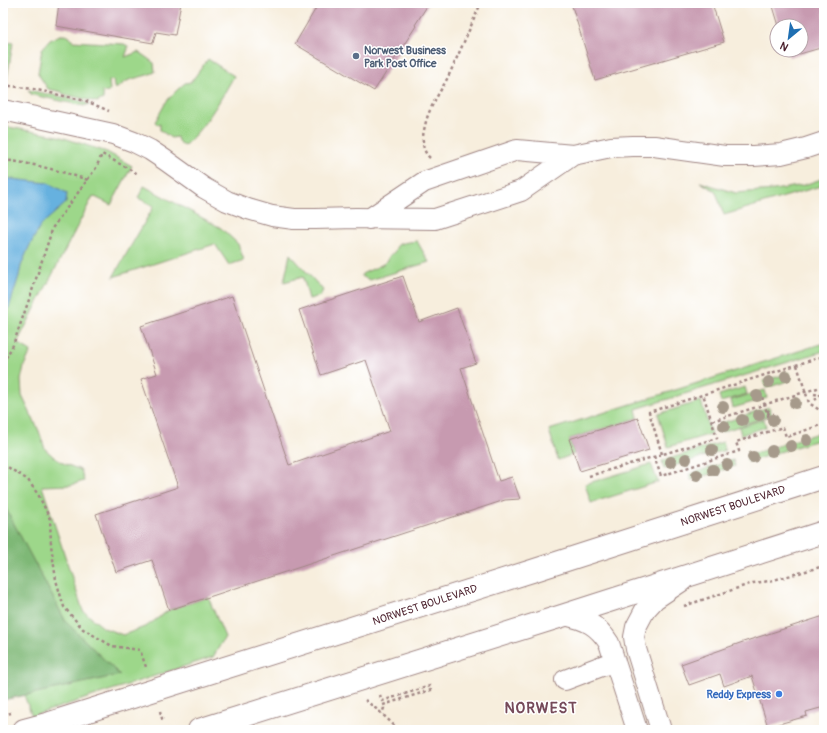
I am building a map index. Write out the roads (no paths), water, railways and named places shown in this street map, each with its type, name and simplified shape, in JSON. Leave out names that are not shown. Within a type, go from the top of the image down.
[{"type":"main road","name":"NORWEST BOULEVARD","points":[[24,730],[509,578],[824,477]]},
{"type":"main road","points":[[204,729],[824,532]]},
{"type":"street","points":[[3,110],[113,134],[150,150],[204,188],[227,201],[248,210],[272,216],[294,219],[434,219],[521,191],[573,155]]},
{"type":"street","points":[[369,219],[424,182],[517,150],[573,155],[611,147],[654,146],[725,156],[753,156],[781,154],[824,142]]},
{"type":"street","points":[[661,730],[636,650],[634,637],[636,627],[645,610],[655,599],[692,574]]},
{"type":"street","points":[[565,615],[590,623],[599,629],[609,643],[637,730]]},
{"type":"street","points":[[565,680],[615,661]]},
{"type":"water","points":[[3,178],[48,183],[67,193],[66,203],[41,225],[29,247],[21,266],[9,308],[3,317]]},
{"type":"place","name":"Norwest Business Park Post Office","points":[[356,56]]},
{"type":"place","name":"Reddy Express","points":[[779,694]]},
{"type":"district","name":"NORWEST","points":[[541,708]]}]
